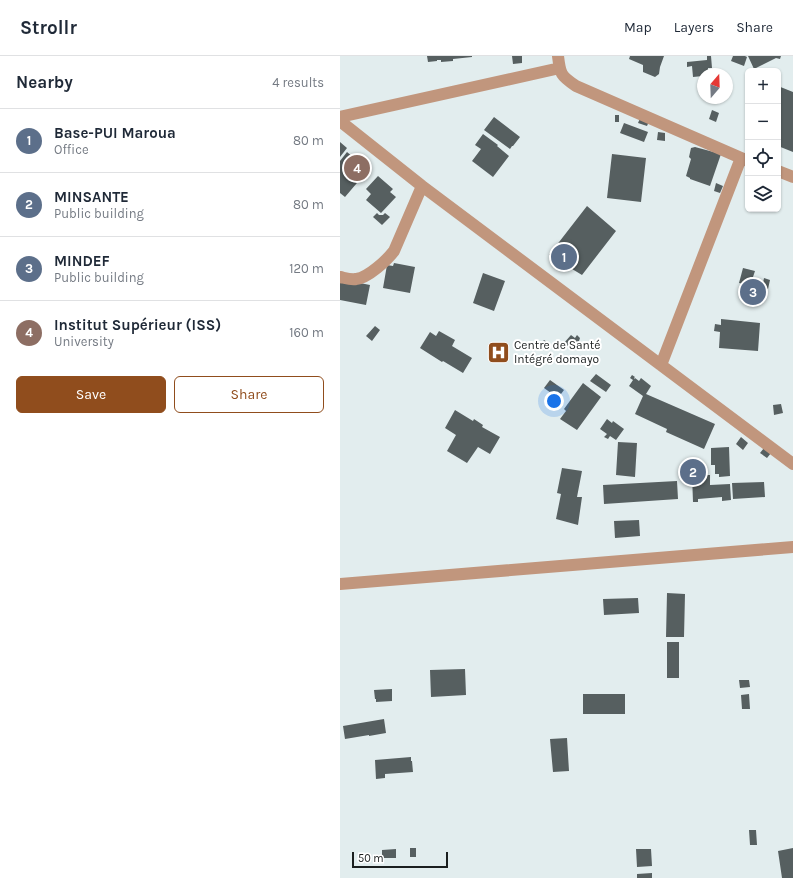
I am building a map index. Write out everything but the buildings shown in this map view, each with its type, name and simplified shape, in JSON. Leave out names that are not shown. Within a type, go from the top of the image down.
[{"type":"street","points":[[558,56],[560,68],[564,78],[576,86],[745,160],[661,365]]},
{"type":"street","points":[[340,117],[560,68]]},
{"type":"street","points":[[340,121],[422,186],[793,464]]},
{"type":"street","points":[[781,172],[793,177]]},
{"type":"street","points":[[340,277],[354,279],[361,278],[388,259],[394,251],[422,186]]},
{"type":"street","points":[[340,584],[793,547]]},
{"type":"place","name":"Institut Supérieur (ISS)","points":[[357,168]]},
{"type":"place","name":"Base-PUI Maroua","points":[[564,257]]},
{"type":"place","name":"MINDEF","points":[[753,292]]},
{"type":"place","name":"Centre de Santé Intégré domayo","points":[[498,352]]},
{"type":"place","name":"MINSANTE","points":[[693,472]]}]
